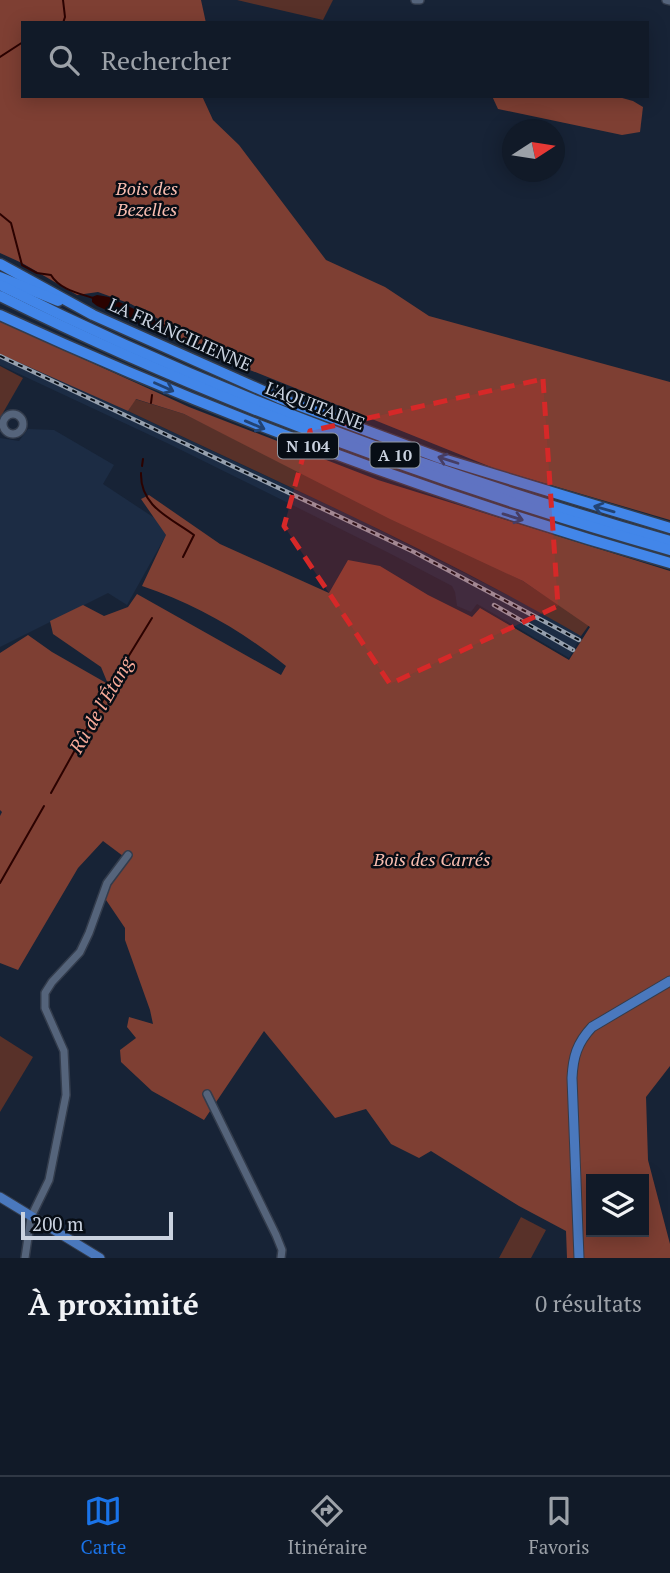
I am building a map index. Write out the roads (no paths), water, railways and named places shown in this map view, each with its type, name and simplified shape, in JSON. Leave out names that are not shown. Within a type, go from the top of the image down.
[{"type":"highway","name":"LA FRANCILIENNE","points":[[0,264],[93,315],[232,378],[375,435],[534,488],[670,528]]},
{"type":"highway","points":[[0,276],[93,315]]},
{"type":"highway","name":"L'AQUITAINE","points":[[0,285],[128,347],[324,429],[473,482],[670,541]]},
{"type":"highway","name":"L'AQUITAINE","points":[[0,296],[135,361],[303,430],[518,505],[670,550]]},
{"type":"highway","points":[[0,307],[93,355]]},
{"type":"highway","name":"N 104","points":[[0,315],[276,434],[357,464],[480,507],[670,563]]},
{"type":"main road","points":[[579,1258],[572,1078],[574,1054],[592,1027],[670,981]]},
{"type":"main road","points":[[0,1197],[100,1258]]},
{"type":"street","points":[[24,1258],[32,1217],[49,1180],[67,1085],[64,1051],[45,1008],[45,993],[80,952],[107,883],[128,855]]},
{"type":"street","points":[[206,1094],[276,1235],[282,1250],[279,1257]]},
{"type":"waterway","points":[[63,0],[64,21]]},
{"type":"waterway","points":[[0,57],[21,43]]},
{"type":"waterway","points":[[0,214],[11,223],[22,265],[37,273],[51,275],[64,287],[93,298]]},
{"type":"waterway","points":[[156,324],[174,327],[177,330],[177,339]]},
{"type":"waterway","points":[[151,403],[152,395]]},
{"type":"waterway","name":"Rû de l'Étang","points":[[142,466],[143,459]]},
{"type":"waterway","name":"Rû de l'Étang","points":[[141,473],[142,485],[151,503],[194,535],[183,557]]},
{"type":"waterway","name":"Rû de l'Étang","points":[[51,793],[152,618]]},
{"type":"waterway","name":"Rû de l'Étang","points":[[0,883],[44,806]]},
{"type":"railway","points":[[0,356],[414,552],[579,640]]},
{"type":"railway","points":[[494,605],[573,650]]},
{"type":"park label","name":"Bois des Bezelles","points":[[147,199]]},
{"type":"park label","name":"Bois des Carrés","points":[[432,860]]}]
